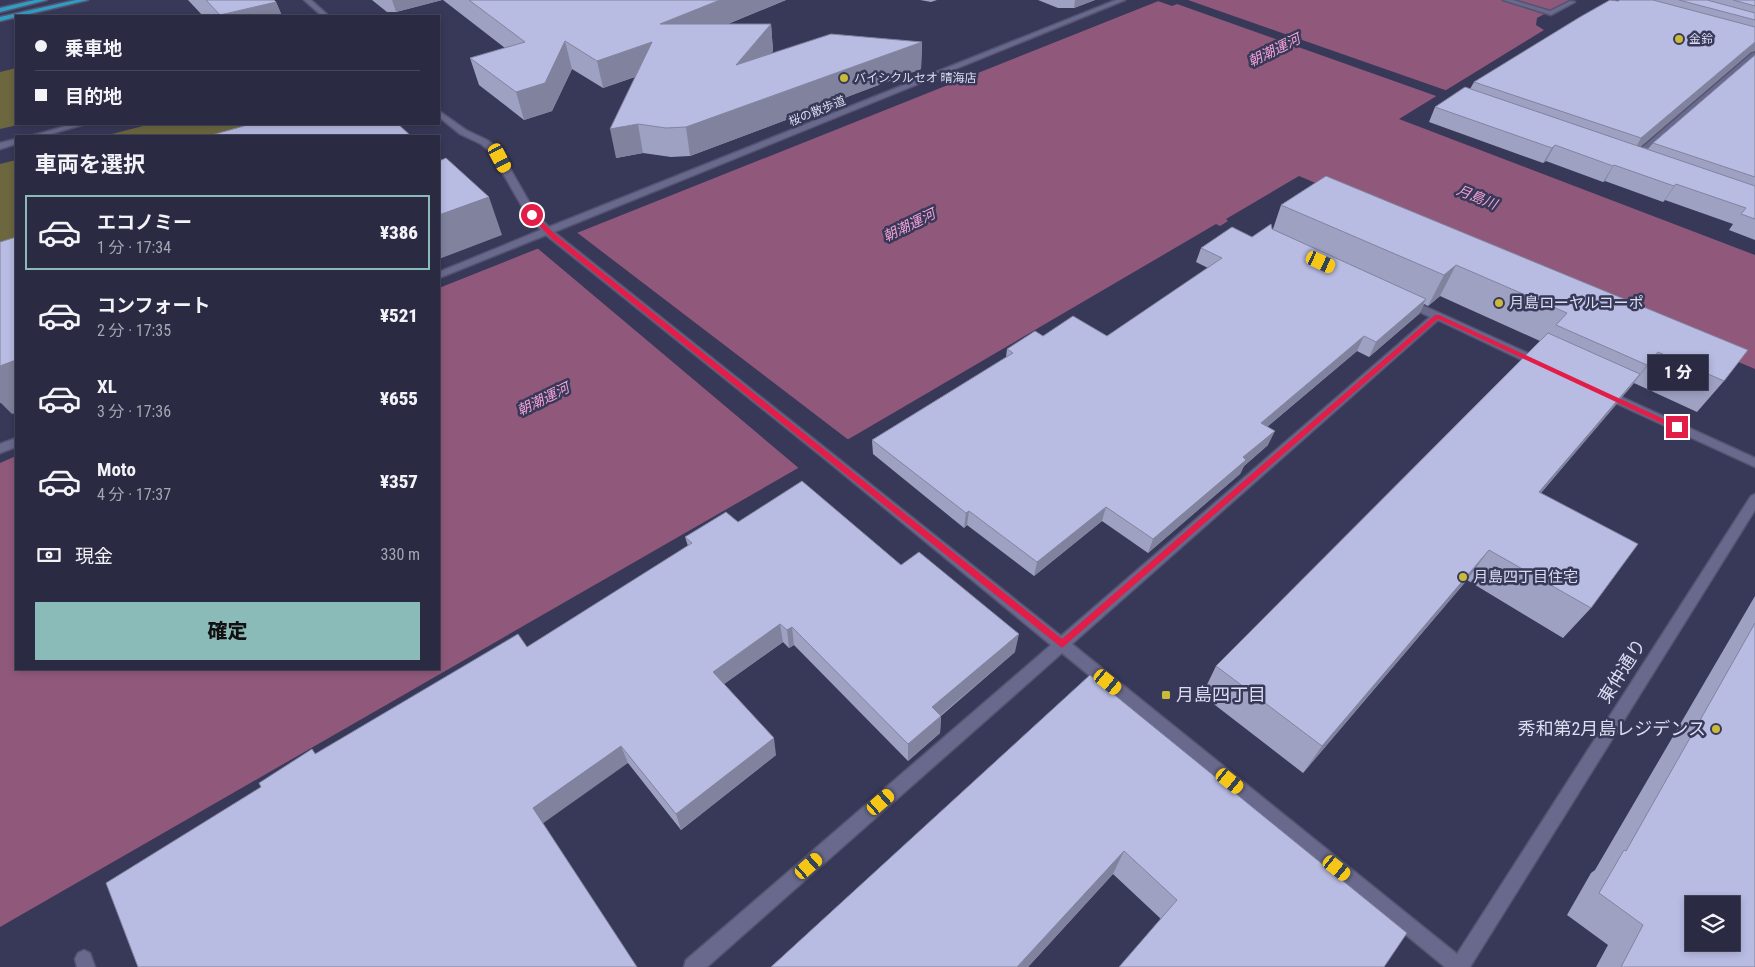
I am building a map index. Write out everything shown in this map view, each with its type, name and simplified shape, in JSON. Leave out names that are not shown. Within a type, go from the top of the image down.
[{"type":"main road","points":[[0,10],[44,0]]},
{"type":"main road","points":[[18,15],[85,0]]},
{"type":"main road","points":[[0,19],[15,16]]},
{"type":"street","points":[[307,0],[325,15]]},
{"type":"street","name":"桜の散歩道","points":[[440,275],[551,234],[1122,0]]},
{"type":"street","points":[[1506,0],[1551,13],[1572,2]]},
{"type":"street","points":[[1634,159],[1755,55]]},
{"type":"street","points":[[440,114],[463,132],[484,142],[493,149],[500,158],[528,209],[551,234],[1062,644],[1459,967]]},
{"type":"street","points":[[39,135],[77,125]]},
{"type":"street","points":[[0,146],[15,141]]},
{"type":"street","points":[[1624,156],[1643,162]]},
{"type":"street","points":[[1393,296],[1552,369]]},
{"type":"street","points":[[693,967],[1437,316]]},
{"type":"street","points":[[1596,390],[1755,463]]},
{"type":"street","points":[[0,449],[15,442]]},
{"type":"street","name":"東仲通り","points":[[1459,967],[1755,498]]},
{"type":"shaded area","points":[[15,68],[15,125],[18,125],[0,129],[0,72]]},
{"type":"shaded area","points":[[147,125],[377,125],[346,135],[108,135]]},
{"type":"shaded area","points":[[15,160],[15,285],[0,290],[0,164]]},
{"type":"water","points":[[1161,0],[1570,0],[1537,18],[1536,25],[1544,30],[1399,119],[1755,255],[1755,369],[1299,176],[1226,219],[1228,221],[1220,226],[1216,224],[859,433],[0,927],[0,463],[15,456],[15,670],[440,670],[440,288]]},
{"type":"pier","points":[[1155,0],[1188,0],[1448,91],[1439,97],[1177,4],[1172,6]]},
{"type":"pier","points":[[575,231],[850,441],[801,470],[536,247]]},
{"type":"building","points":[[206,0],[274,0],[276,2],[220,15]]},
{"type":"building","points":[[469,0],[720,0],[660,24],[771,24],[736,65],[831,34],[922,42],[686,127],[666,128],[638,124],[610,129],[652,42],[597,61],[565,41],[545,83],[516,92],[470,58],[525,42]]},
{"type":"building","points":[[1610,0],[1653,0],[1755,27],[1755,42],[1641,138],[1474,82],[1580,17]]},
{"type":"building","points":[[1679,0],[1707,0],[1755,13],[1755,20]]},
{"type":"building","points":[[1733,0],[1755,0],[1755,6]]},
{"type":"building","points":[[1755,55],[1755,177],[1653,143]]},
{"type":"building","points":[[1465,87],[1755,186],[1755,219],[1741,214],[1746,208],[1676,184],[1674,186],[1613,166],[1555,145],[1552,148],[1435,107]]},
{"type":"building","points":[[247,125],[399,125],[410,135],[212,135]]},
{"type":"building","points":[[446,158],[489,197],[440,215],[440,161]]},
{"type":"building","points":[[1326,176],[1748,350],[1724,381],[1658,352],[1647,365],[1556,325],[1567,313],[1456,265],[1444,275],[1281,205]]},
{"type":"building","points":[[1271,224],[1272,229],[1426,299],[1376,342],[1364,336],[1261,423],[1275,431],[1243,457],[1246,460],[1153,539],[1106,507],[1037,562],[969,511],[966,513],[872,440],[1013,353],[1007,349],[1035,331],[1043,336],[1073,316],[1107,336],[1222,258],[1201,248],[1232,227],[1252,237]]},
{"type":"building","points":[[15,237],[15,360],[0,366],[0,242]]},
{"type":"building","name":"月島四丁目住宅","points":[[1548,333],[1640,374],[1539,492],[1638,544],[1591,608],[1489,550],[1322,746],[1216,666]]},
{"type":"building","points":[[802,481],[901,565],[919,552],[1019,634],[932,707],[941,716],[908,744],[792,627],[787,630],[780,624],[713,672],[774,738],[676,814],[621,746],[533,808],[637,967],[138,967],[106,883],[261,787],[259,783],[312,749],[315,754],[518,634],[527,647],[692,543],[685,537],[726,512],[738,522]]},
{"type":"building","name":"秀和第2月島レジデンス","points":[[1755,623],[1755,967],[1621,967],[1643,925],[1599,893],[1624,850],[1626,851]]},
{"type":"building","points":[[1090,675],[1407,933],[1384,967],[1119,967],[1177,900],[1124,851],[1017,967],[771,967]]},
{"type":"place","name":"金鈴","points":[[1679,39]]},
{"type":"place","name":"バイシクルセオ 晴海店","points":[[844,78]]},
{"type":"place","name":"月島ローヤルコーポ","points":[[1499,303]]},
{"type":"place","name":"月島四丁目住宅","points":[[1463,577]]},
{"type":"place","name":"月島四丁目","points":[[1166,695]]},
{"type":"place","name":"秀和第2月島レジデンス","points":[[1716,729]]},
{"type":"route","points":[[532,215],[554,237],[1062,644],[1437,316],[1677,427]]},
{"type":"water label","name":"朝潮運河","points":[[1274,50]]},
{"type":"water label","name":"月島川","points":[[1477,197]]},
{"type":"water label","name":"朝潮運河","points":[[909,225]]},
{"type":"water label","name":"朝潮運河","points":[[543,399]]}]
